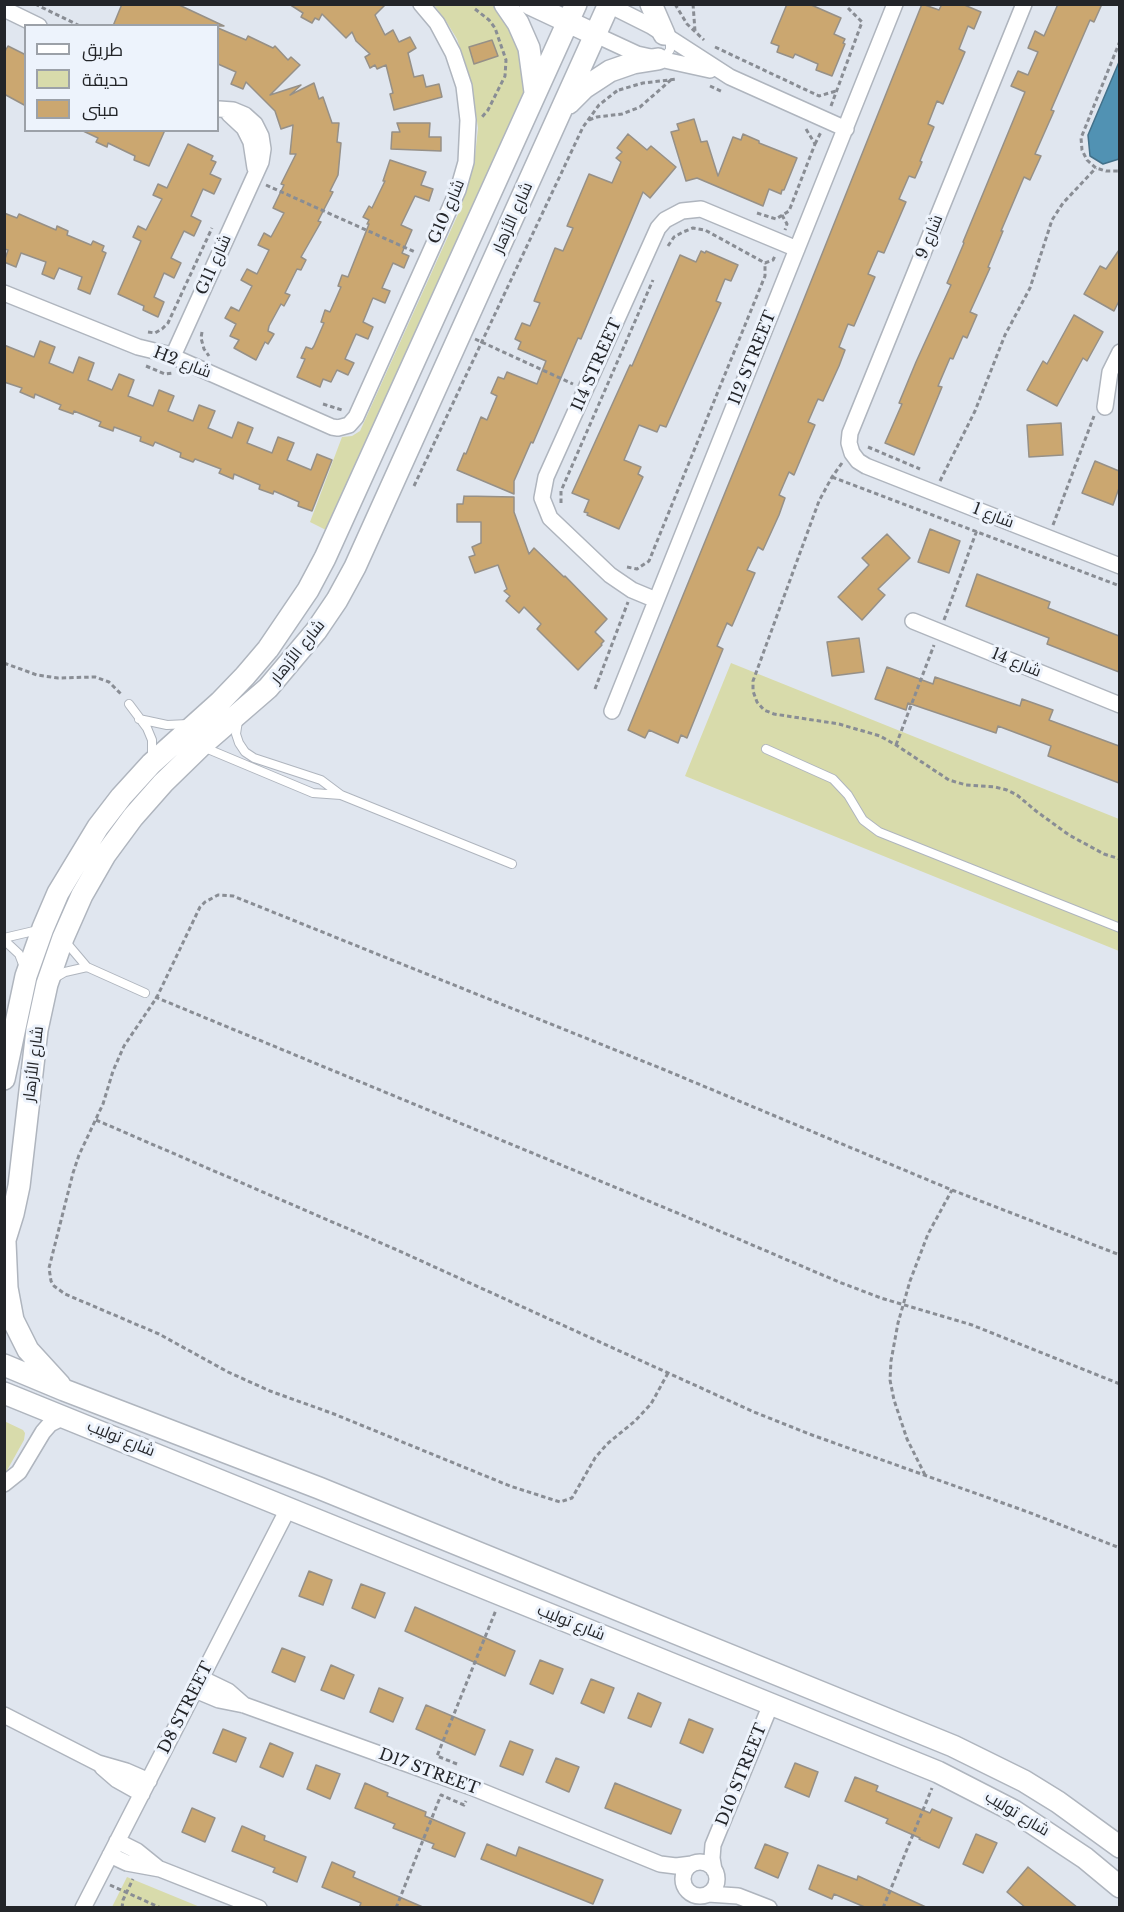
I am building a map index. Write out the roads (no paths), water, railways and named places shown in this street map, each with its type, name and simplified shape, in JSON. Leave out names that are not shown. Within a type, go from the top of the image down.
[{"type":"street","name":"G10 شارع","points":[[344,427],[356,417],[463,176],[468,148],[468,120],[464,86],[453,53],[437,23],[421,4]]},
{"type":"street","points":[[505,4],[524,35],[536,92]]},
{"type":"street","points":[[530,4],[592,28],[592,4]]},
{"type":"street","points":[[522,196],[532,150],[581,23],[583,4]]},
{"type":"street","points":[[651,4],[667,36]]},
{"type":"street","name":"شارع 9","points":[[866,466],[852,453],[849,443],[850,434],[1024,4]]},
{"type":"street","points":[[581,23],[609,5],[667,36],[730,76],[846,129]]},
{"type":"street","name":"I12 STREET","points":[[612,711],[846,129],[892,6]]},
{"type":"street","points":[[4,9],[35,24]]},
{"type":"street","points":[[581,23],[627,50],[730,76]]},
{"type":"street","name":"شارع الأزهار","points":[[4,1079],[26,976],[58,893],[98,828],[121,797],[151,764],[220,702],[268,649],[296,610],[326,558],[536,92],[581,23]]},
{"type":"street","name":"شارع الأزهار","points":[[5,1242],[14,1214],[19,1186],[37,1030],[47,984],[63,938],[82,895],[105,855],[140,808],[162,783],[201,746],[268,688],[293,661],[337,600],[355,567],[560,112],[581,23]]},
{"type":"street","points":[[560,112],[584,88],[610,71],[633,63],[660,59]]},
{"type":"street","name":"G11 شارع","points":[[173,356],[261,179],[263,149],[261,136],[255,124],[245,115],[219,108]]},
{"type":"street","name":"I14 STREET","points":[[656,600],[632,590],[610,575],[550,518],[542,498],[546,477],[658,228],[673,215],[691,209],[711,212],[797,249]]},
{"type":"street","name":"H2 شارع","points":[[4,293],[138,347],[173,356],[332,427],[344,427]]},
{"type":"street","points":[[1100,411],[1110,372],[1119,352]]},
{"type":"street","name":"شارع 1","points":[[866,466],[1119,566]]},
{"type":"street","name":"شارع 14","points":[[913,621],[1119,705]]},
{"type":"street","points":[[5,1242],[7,1288],[13,1320],[28,1350],[64,1390]]},
{"type":"street","name":"شارع توليب","points":[[4,1365],[319,1488],[953,1746],[1024,1781],[1058,1802],[1119,1846]]},
{"type":"street","name":"شارع توليب","points":[[4,1393],[66,1416],[502,1596],[938,1772],[986,1795],[1050,1834],[1119,1887]]},
{"type":"street","points":[[4,1484],[19,1472],[50,1424],[66,1416]]},
{"type":"street","points":[[289,1508],[305,1502],[322,1502],[382,1525],[405,1523]]},
{"type":"street","name":"D8 STREET","points":[[83,1908],[289,1508]]},
{"type":"street","name":"D17 STREET","points":[[198,1684],[228,1691],[244,1705],[471,1787],[660,1864],[673,1873],[684,1886]]},
{"type":"street","points":[[771,1704],[788,1698],[805,1698],[865,1722],[880,1722],[887,1719]]},
{"type":"street","name":"D10 STREET","points":[[715,1873],[712,1858],[714,1845],[771,1704]]},
{"type":"street","points":[[4,1715],[98,1763],[126,1771],[145,1787]]},
{"type":"street","points":[[117,1841],[137,1851],[160,1869]]},
{"type":"street","name":"D10 STREET","points":[[693,1864],[714,1845]]},
{"type":"street","points":[[110,1855],[132,1864],[160,1869],[259,1908]]},
{"type":"street","points":[[686,1908],[684,1873],[693,1864],[706,1863],[726,1887],[738,1896],[769,1908]]},
{"type":"street","name":"D17 STREET","points":[[660,1864],[676,1866],[693,1864]]},
{"type":"street","points":[[701,1899],[716,1884],[715,1873]]},
{"type":"street","points":[[684,1886],[691,1894],[701,1899],[738,1896]]},
{"type":"lane","points":[[660,59],[670,50],[667,36]]},
{"type":"lane","points":[[129,704],[147,728],[152,740],[151,764]]},
{"type":"lane","points":[[240,714],[236,734],[245,752],[254,758],[321,780],[341,795],[512,864]]},
{"type":"lane","points":[[139,718],[167,725],[195,723]]},
{"type":"lane","points":[[201,746],[313,794],[341,795]]},
{"type":"lane","points":[[766,749],[833,779],[848,795],[863,820],[879,832],[1119,928]]},
{"type":"lane","points":[[249,766],[254,758]]},
{"type":"lane","points":[[26,976],[19,954],[4,939],[43,928]]},
{"type":"lane","points":[[63,938],[87,968],[145,993]]},
{"type":"lane","points":[[47,984],[65,972],[87,968]]},
{"type":"water","points":[[1119,62],[1119,159],[1103,164],[1090,156],[1088,135]]}]
